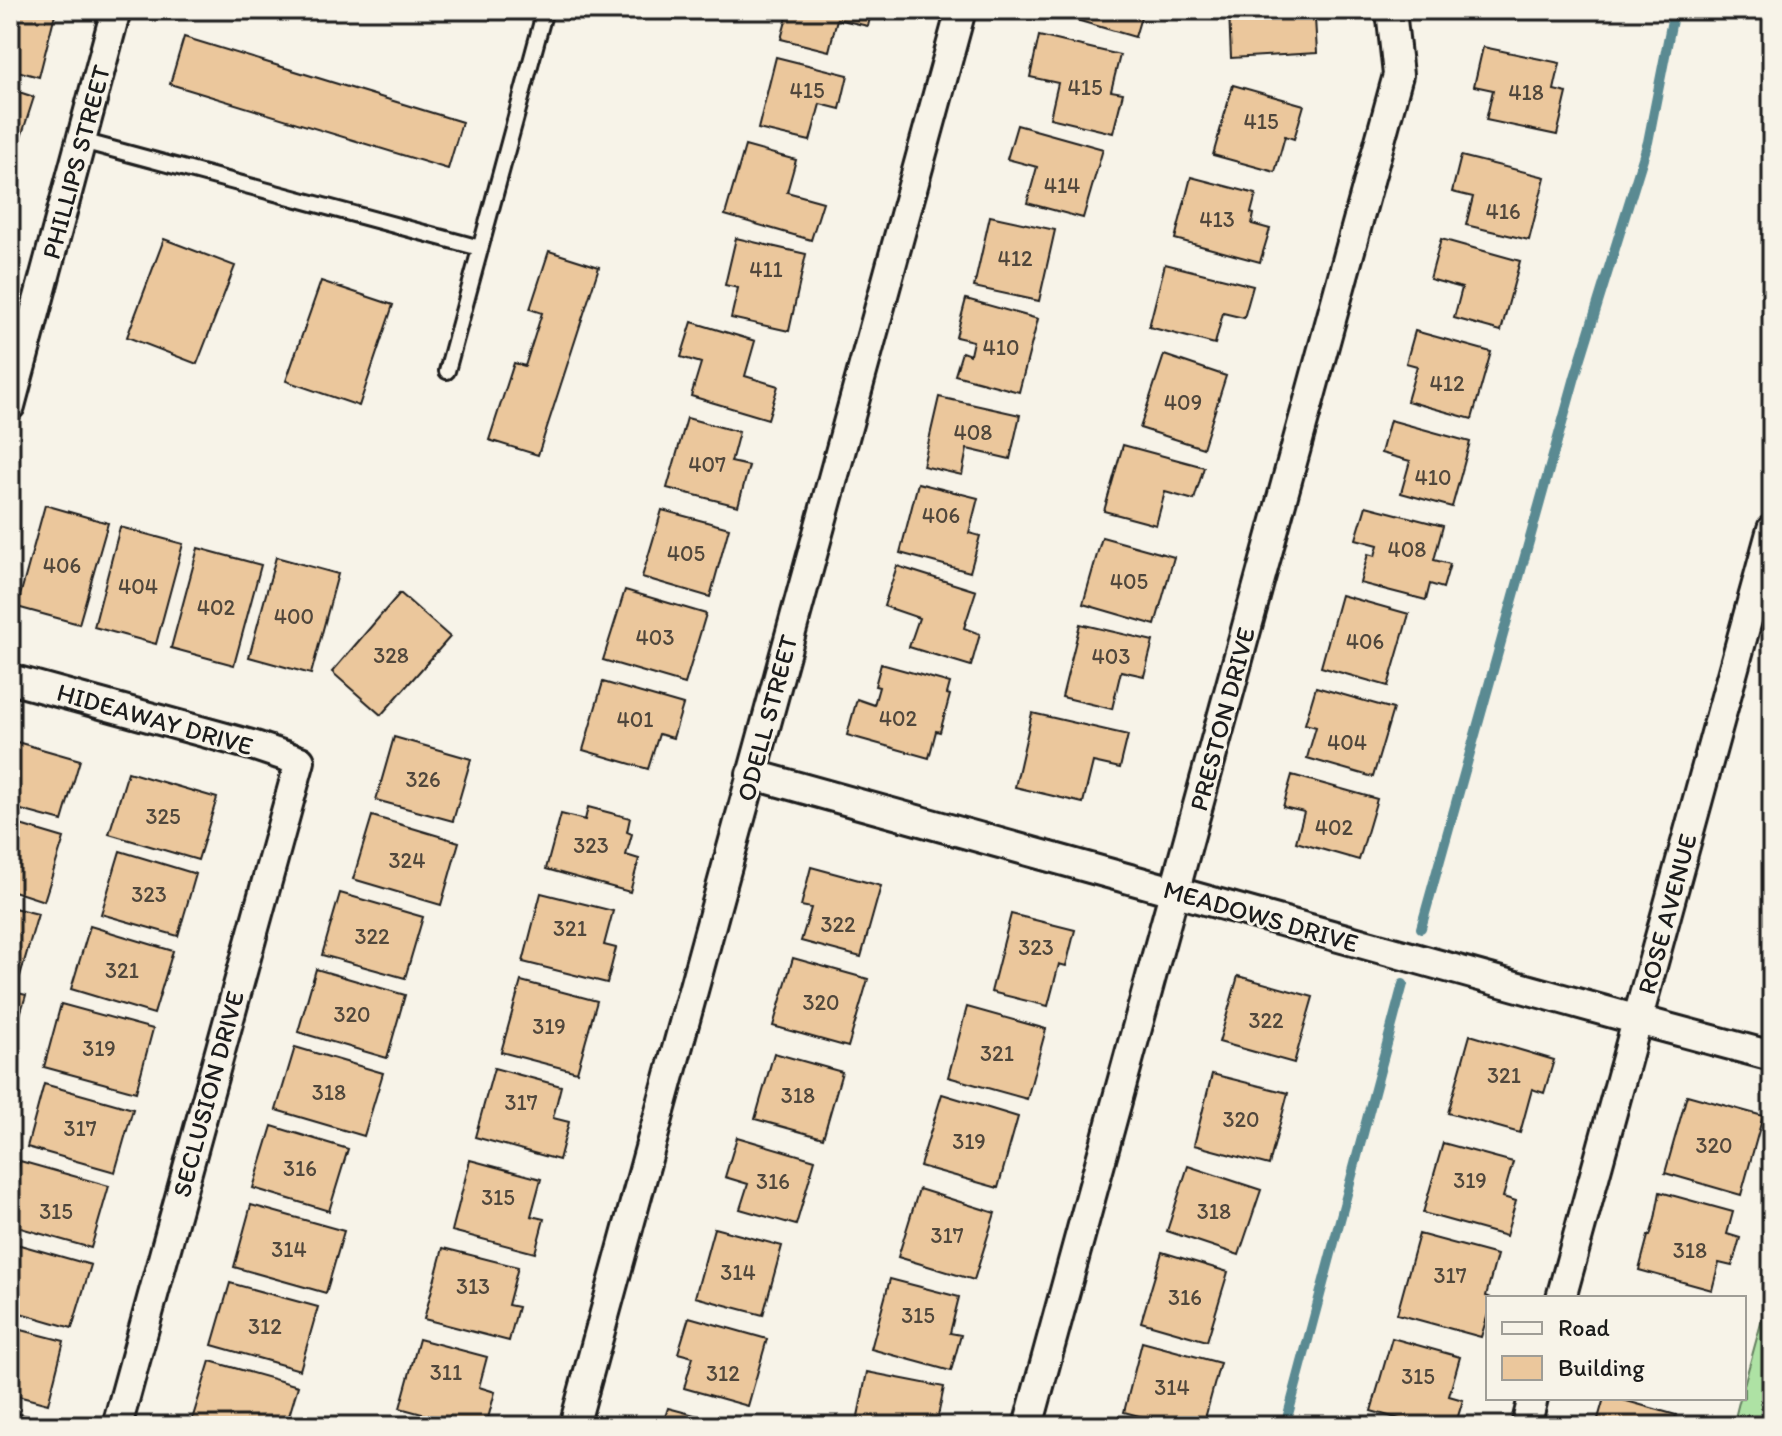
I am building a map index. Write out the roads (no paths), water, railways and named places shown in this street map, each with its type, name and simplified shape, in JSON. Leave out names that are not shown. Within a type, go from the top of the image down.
[{"type":"street","name":"PHILLIPS STREET","points":[[10,406],[116,10]]},
{"type":"street","name":"ODELL STREET","points":[[574,1426],[961,10]]},
{"type":"street","name":"PRESTON DRIVE","points":[[1028,1426],[1398,75],[1391,10]]},
{"type":"street","name":"ROSE AVENUE","points":[[1562,1296],[1772,529]]},
{"type":"street","name":"HIDEAWAY DRIVE","points":[[10,679],[300,761]]},
{"type":"street","name":"SECLUSION DRIVE","points":[[117,1426],[300,761]]},
{"type":"street","name":"MEADOWS DRIVE","points":[[751,774],[1772,1056]]},
{"type":"street","points":[[1526,1426],[1532,1400]]},
{"type":"lane","points":[[447,371],[545,10]]},
{"type":"lane","points":[[82,141],[480,248]]},
{"type":"waterway","points":[[1421,928],[1575,377],[1648,142],[1672,10]]},
{"type":"waterway","points":[[1285,1426],[1403,984]]}]
